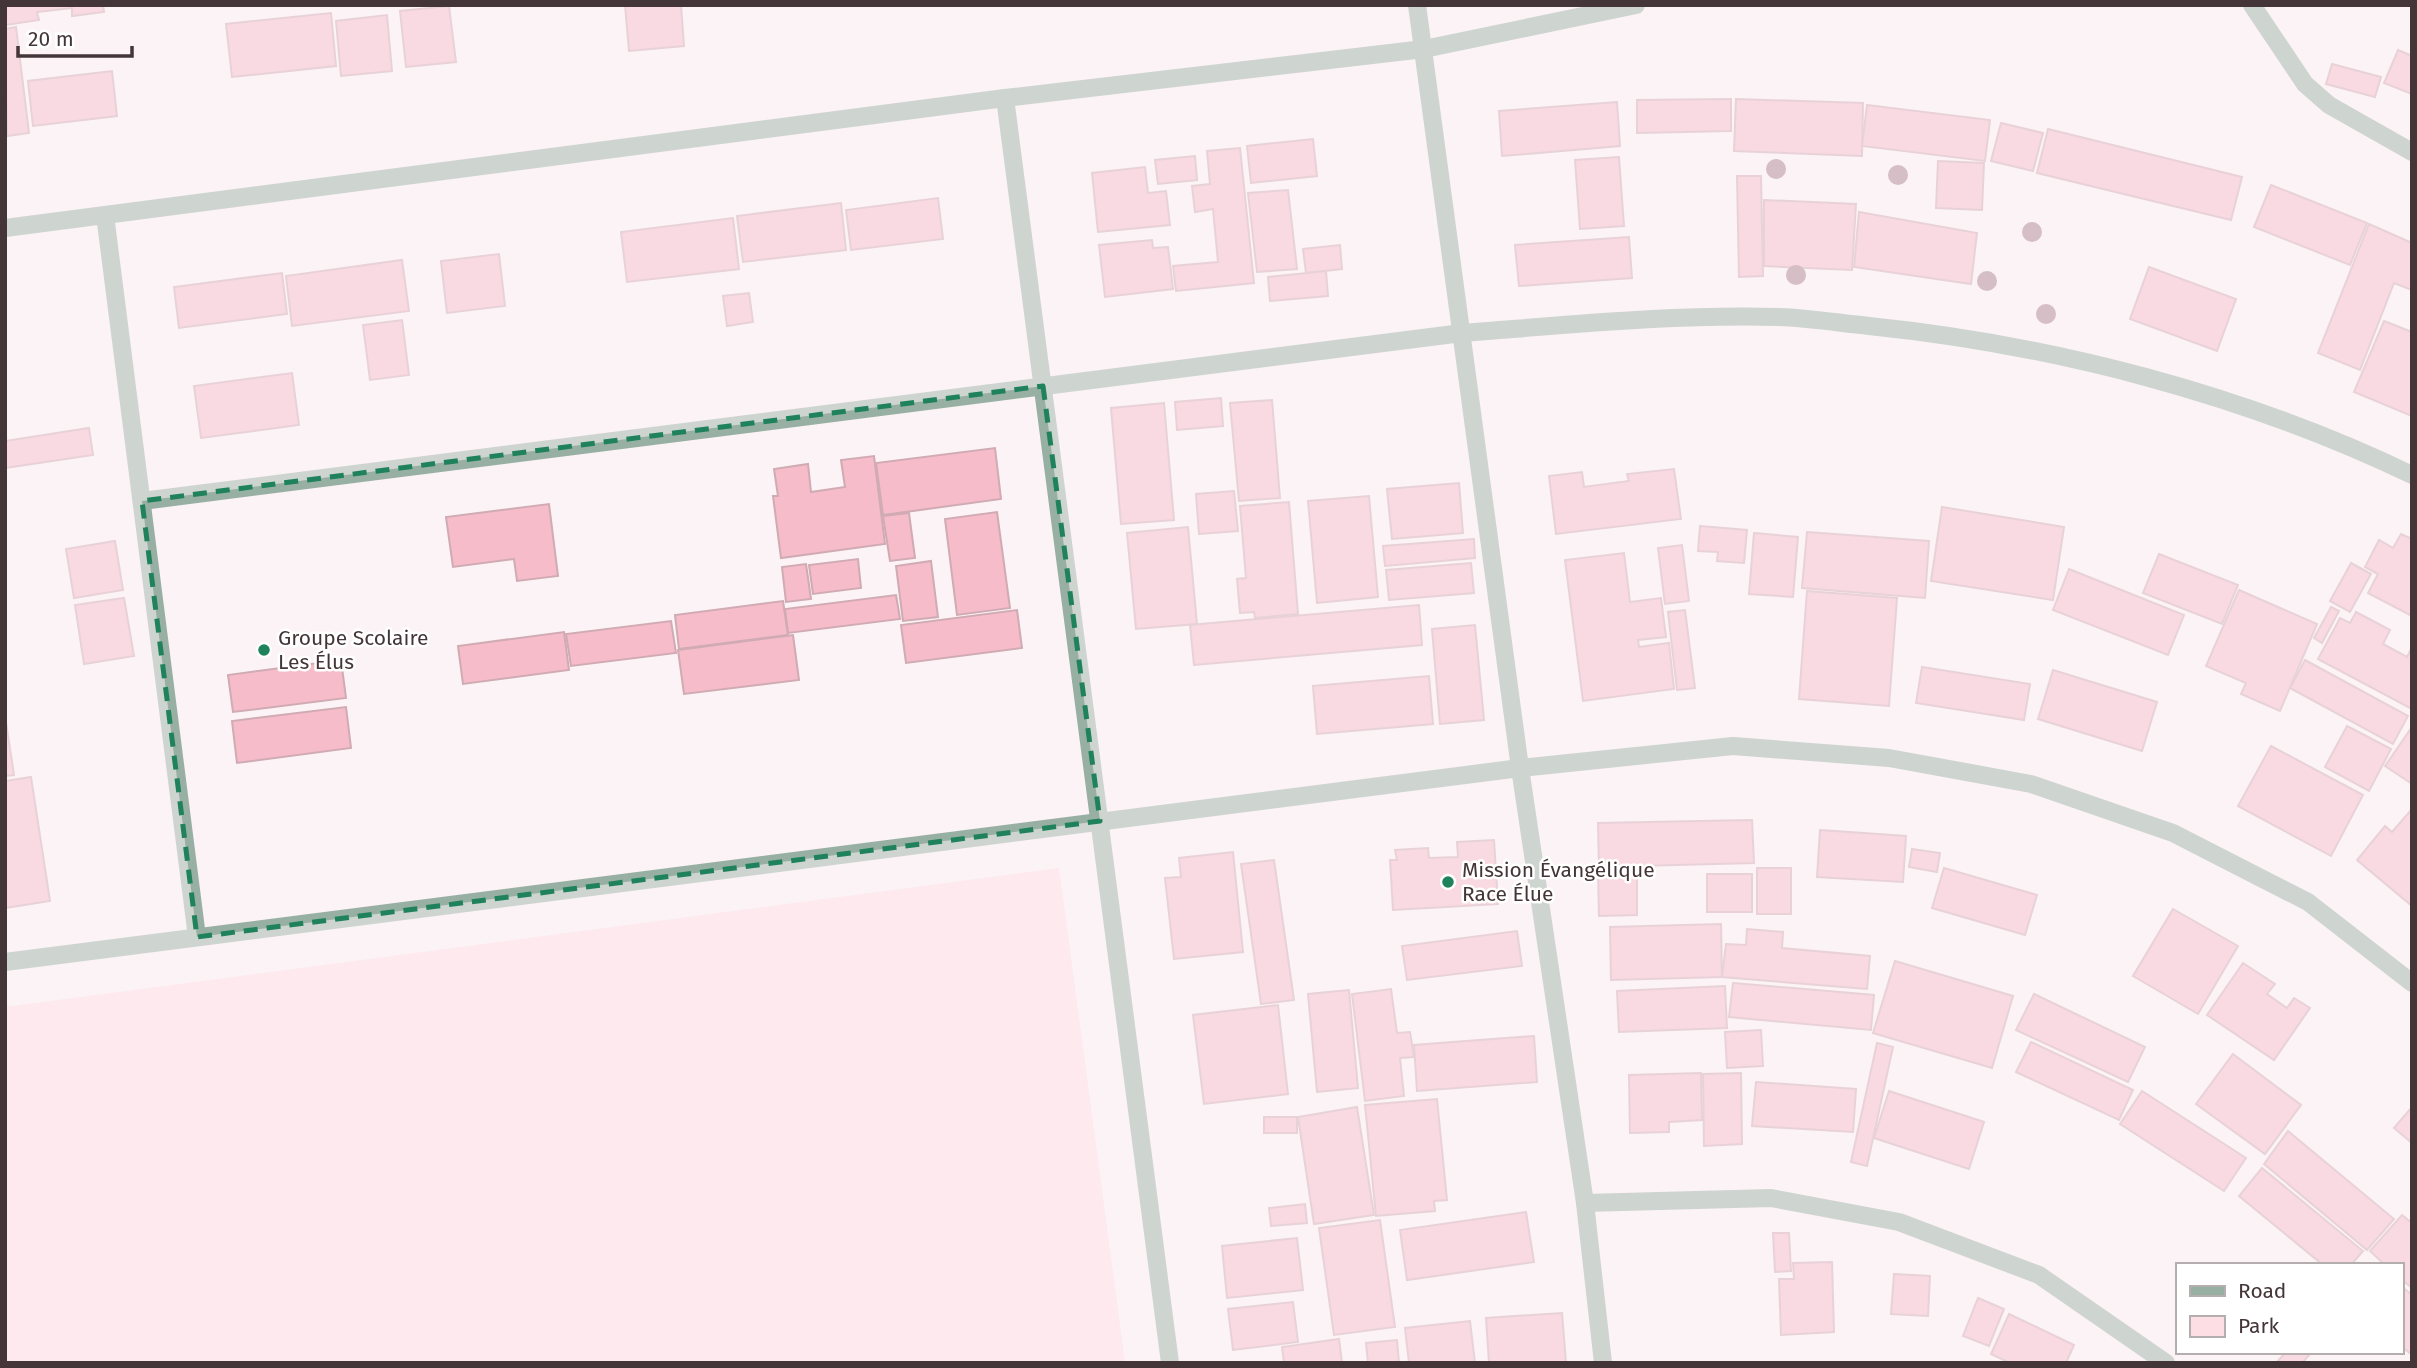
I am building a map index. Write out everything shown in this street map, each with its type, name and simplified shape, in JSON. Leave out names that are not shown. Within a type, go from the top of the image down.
[{"type":"street","points":[[1417,5],[1520,768],[1586,1203],[1603,1363]]},
{"type":"street","points":[[5,228],[1005,98],[1424,49],[1636,5]]},
{"type":"street","points":[[2252,5],[2305,84],[2329,105],[2412,152]]},
{"type":"street","points":[[1005,98],[1170,1363]]},
{"type":"street","points":[[105,215],[197,937]]},
{"type":"street","points":[[142,500],[1462,332],[1630,320],[1781,317],[1957,335],[2149,378],[2337,439],[2412,475]]},
{"type":"street","points":[[5,961],[1520,768],[1733,746],[1889,758],[2031,785],[2173,833],[2308,902],[2412,983]]},
{"type":"street","points":[[1586,1203],[1771,1198],[1899,1222],[2039,1275],[2166,1363]]},
{"type":"highlighted area","points":[[1043,386],[1100,821],[197,937],[142,501]]},
{"type":"green space","points":[[1059,868],[1125,1363],[5,1363],[5,1007]]},
{"type":"building","points":[[5,5],[103,5],[104,12],[72,16],[72,8],[37,12],[39,20],[5,25]]},
{"type":"building","points":[[625,5],[681,5],[684,46],[629,51]]},
{"type":"building","points":[[449,6],[456,62],[406,67],[400,11]]},
{"type":"building","points":[[331,13],[336,66],[232,77],[226,24]]},
{"type":"building","points":[[387,15],[392,71],[341,76],[336,21]]},
{"type":"building","points":[[16,27],[29,133],[7,136],[5,29]]},
{"type":"building","points":[[2398,50],[2412,56],[2412,94],[2384,83]]},
{"type":"building","points":[[2332,64],[2381,77],[2375,97],[2326,84]]},
{"type":"building","points":[[112,71],[117,116],[33,126],[28,81]]},
{"type":"building","points":[[1731,99],[1731,131],[1637,133],[1637,100]]},
{"type":"building","points":[[1736,99],[1863,103],[1862,156],[1734,151]]},
{"type":"building","points":[[1617,102],[1620,146],[1502,156],[1499,111]]},
{"type":"building","points":[[1867,105],[1990,120],[1985,161],[1862,146]]},
{"type":"building","points":[[2001,123],[2043,133],[2033,171],[1991,161]]},
{"type":"building","points":[[2048,129],[2242,177],[2231,220],[2037,173]]},
{"type":"building","points":[[1313,139],[1317,176],[1251,183],[1247,146]]},
{"type":"building","points":[[1240,148],[1254,283],[1176,291],[1173,266],[1218,262],[1213,209],[1195,212],[1192,186],[1210,184],[1207,151]]},
{"type":"building","points":[[1195,156],[1197,180],[1158,184],[1155,160]]},
{"type":"building","points":[[1619,157],[1624,226],[1580,229],[1575,160]]},
{"type":"building","points":[[1938,161],[1984,163],[1982,210],[1936,208]]},
{"type":"building","points":[[1145,167],[1148,193],[1166,191],[1170,225],[1098,232],[1092,173]]},
{"type":"building","points":[[1737,176],[1761,176],[1763,276],[1739,277]]},
{"type":"building","points":[[2271,185],[2367,223],[2350,265],[2254,227]]},
{"type":"building","points":[[1288,190],[1297,269],[1257,272],[1248,193]]},
{"type":"building","points":[[938,198],[943,239],[851,250],[846,210]]},
{"type":"building","points":[[1764,200],[1856,204],[1852,270],[1764,266]]},
{"type":"building","points":[[841,203],[846,250],[743,262],[737,216]]},
{"type":"building","points":[[1859,212],[1977,233],[1971,284],[1854,267]]},
{"type":"building","points":[[733,218],[739,269],[627,282],[621,232]]},
{"type":"building","points":[[2369,224],[2412,243],[2412,290],[2394,283],[2360,370],[2318,353]]},
{"type":"building","points":[[1629,237],[1632,278],[1519,286],[1515,245]]},
{"type":"building","points":[[1152,240],[1153,248],[1168,247],[1173,289],[1105,297],[1099,245]]},
{"type":"building","points":[[1340,245],[1342,269],[1306,273],[1303,249]]},
{"type":"building","points":[[499,254],[505,306],[447,313],[441,261]]},
{"type":"building","points":[[402,260],[409,311],[292,326],[286,276]]},
{"type":"building","points":[[2149,267],[2236,299],[2217,351],[2130,319]]},
{"type":"building","points":[[1326,271],[1328,296],[1270,301],[1268,277]]},
{"type":"building","points":[[282,273],[287,314],[179,328],[174,287]]},
{"type":"building","points":[[749,293],[753,322],[727,326],[723,296]]},
{"type":"building","points":[[402,320],[409,375],[370,380],[363,325]]},
{"type":"building","points":[[2384,321],[2412,332],[2412,416],[2354,392]]},
{"type":"building","points":[[292,373],[299,425],[201,438],[194,386]]},
{"type":"building","points":[[1221,398],[1223,426],[1177,430],[1175,402]]},
{"type":"building","points":[[1272,400],[1280,498],[1239,501],[1230,403]]},
{"type":"building","points":[[1164,403],[1174,520],[1121,524],[1111,408]]},
{"type":"building","points":[[89,428],[93,455],[5,468],[5,441]]},
{"type":"building","points":[[995,448],[1001,499],[883,515],[876,463]]},
{"type":"building","points":[[874,456],[885,544],[781,558],[773,496],[778,496],[774,469],[808,464],[811,492],[845,487],[841,460]]},
{"type":"building","points":[[1674,469],[1681,519],[1556,534],[1549,476],[1582,472],[1584,487],[1629,481],[1627,474]]},
{"type":"building","points":[[1459,483],[1463,533],[1392,539],[1387,489]]},
{"type":"building","points":[[1234,491],[1238,531],[1199,534],[1196,494]]},
{"type":"building","points":[[1369,496],[1378,597],[1317,603],[1308,501]]},
{"type":"building","points":[[1289,502],[1298,614],[1255,618],[1254,612],[1240,613],[1237,579],[1246,578],[1240,506]]},
{"type":"building","points":[[549,504],[558,576],[517,581],[514,559],[453,567],[446,517]]},
{"type":"building","points":[[1942,507],[2064,527],[2053,600],[1931,581]]},
{"type":"building","points":[[997,512],[1010,608],[957,615],[945,519]]},
{"type":"building","points":[[909,513],[915,558],[890,561],[883,516]]},
{"type":"building","points":[[1700,526],[1747,530],[1744,563],[1717,561],[1718,552],[1698,551]]},
{"type":"building","points":[[1188,527],[1197,624],[1136,629],[1127,533]]},
{"type":"building","points":[[1807,532],[1929,541],[1925,598],[1802,588]]},
{"type":"building","points":[[1754,533],[1798,537],[1793,597],[1749,594]]},
{"type":"building","points":[[2401,534],[2412,539],[2412,616],[2368,593],[2378,574],[2365,567],[2379,540],[2393,548]]},
{"type":"building","points":[[1474,539],[1475,558],[1385,566],[1383,546]]},
{"type":"building","points":[[115,541],[123,590],[74,598],[66,549]]},
{"type":"building","points":[[1682,545],[1689,601],[1665,604],[1658,548]]},
{"type":"building","points":[[1624,553],[1630,602],[1661,598],[1666,637],[1638,640],[1639,647],[1669,643],[1674,689],[1583,701],[1565,560]]},
{"type":"building","points":[[2159,554],[2238,585],[2222,624],[2143,593]]},
{"type":"building","points":[[858,559],[861,588],[813,594],[809,565]]},
{"type":"building","points":[[931,561],[938,617],[903,621],[896,566]]},
{"type":"building","points":[[1471,563],[1474,593],[1389,600],[1386,570]]},
{"type":"building","points":[[2351,563],[2371,574],[2350,612],[2330,601]]},
{"type":"building","points":[[806,564],[811,599],[786,602],[782,567]]},
{"type":"building","points":[[2069,569],[2184,615],[2168,655],[2053,610]]},
{"type":"building","points":[[2239,590],[2317,624],[2280,711],[2241,694],[2246,683],[2206,666]]},
{"type":"building","points":[[1807,591],[1897,598],[1889,706],[1799,699]]},
{"type":"building","points":[[896,595],[900,619],[788,633],[785,609]]},
{"type":"building","points":[[124,598],[134,656],[84,664],[75,605]]},
{"type":"building","points":[[783,601],[788,635],[679,649],[675,615]]},
{"type":"building","points":[[1419,605],[1422,645],[1194,665],[1190,625]]},
{"type":"building","points":[[2331,607],[2339,611],[2322,643],[2314,638]]},
{"type":"building","points":[[1017,610],[1022,648],[906,663],[901,625]]},
{"type":"building","points":[[1685,610],[1695,688],[1677,690],[1668,612]]},
{"type":"building","points":[[2356,612],[2390,630],[2383,644],[2407,657],[2412,647],[2412,709],[2318,659],[2340,618],[2350,623]]},
{"type":"building","points":[[671,621],[676,653],[571,666],[566,634]]},
{"type":"building","points":[[1475,625],[1484,720],[1440,724],[1432,629]]},
{"type":"building","points":[[564,632],[569,670],[463,684],[458,646]]},
{"type":"building","points":[[793,635],[799,680],[684,694],[678,650]]},
{"type":"building","points":[[341,660],[346,698],[233,712],[228,675]]},
{"type":"building","points":[[2305,660],[2408,716],[2393,744],[2290,688]]},
{"type":"building","points":[[1922,667],[2030,684],[2024,720],[1916,703]]},
{"type":"building","points":[[2053,670],[2157,702],[2142,751],[2038,719]]},
{"type":"building","points":[[1429,676],[1433,724],[1317,734],[1313,686]]},
{"type":"building","points":[[346,707],[351,748],[237,763],[232,721]]},
{"type":"building","points":[[5,716],[14,775],[5,776]]},
{"type":"building","points":[[2347,726],[2391,749],[2369,791],[2325,767]]},
{"type":"building","points":[[2412,727],[2412,784],[2385,766]]},
{"type":"building","points":[[2271,746],[2363,795],[2331,856],[2238,806]]},
{"type":"building","points":[[31,777],[50,901],[5,908],[5,781]]},
{"type":"building","points":[[2412,809],[2412,906],[2357,860],[2385,826],[2392,832]]},
{"type":"building","points":[[1752,820],[1754,863],[1599,867],[1598,823]]},
{"type":"building","points":[[1820,830],[1906,836],[1903,882],[1817,877]]},
{"type":"building","points":[[1494,840],[1498,904],[1393,910],[1390,860],[1397,860],[1395,850],[1428,848],[1429,858],[1458,857],[1457,842]]},
{"type":"building","points":[[1912,849],[1940,853],[1937,872],[1909,867]]},
{"type":"building","points":[[1233,852],[1243,952],[1174,959],[1165,878],[1181,877],[1179,858]]},
{"type":"building","points":[[1274,860],[1294,1000],[1261,1004],[1241,864]]},
{"type":"building","points":[[1757,868],[1791,868],[1791,914],[1757,914]]},
{"type":"building","points":[[1944,868],[2037,895],[2025,935],[1932,908]]},
{"type":"building","points":[[1637,870],[1637,915],[1599,916],[1598,871]]},
{"type":"building","points":[[1707,874],[1752,874],[1752,912],[1707,912]]},
{"type":"building","points":[[2173,909],[2238,946],[2198,1014],[2133,976]]},
{"type":"building","points":[[1721,924],[1722,977],[1611,980],[1610,927]]},
{"type":"building","points":[[1747,929],[1783,932],[1782,948],[1870,956],[1867,989],[1722,977],[1726,944],[1746,945]]},
{"type":"building","points":[[1517,931],[1522,966],[1407,980],[1402,946]]},
{"type":"building","points":[[1895,961],[2013,996],[1992,1068],[1873,1033]]},
{"type":"building","points":[[2243,963],[2275,984],[2267,994],[2287,1008],[2294,998],[2310,1008],[2274,1060],[2207,1015]]},
{"type":"building","points":[[1733,983],[1874,995],[1871,1030],[1729,1017]]},
{"type":"building","points":[[1725,986],[1727,1028],[1619,1032],[1617,991]]},
{"type":"building","points":[[1391,989],[1397,1033],[1410,1032],[1414,1057],[1400,1058],[1404,1096],[1365,1101],[1352,994]]},
{"type":"building","points":[[1349,990],[1358,1088],[1317,1092],[1308,994]]},
{"type":"building","points":[[2034,994],[2145,1047],[2128,1082],[2016,1030]]},
{"type":"building","points":[[1278,1005],[1288,1094],[1204,1104],[1193,1015]]},
{"type":"building","points":[[1761,1030],[1763,1066],[1727,1068],[1725,1032]]},
{"type":"building","points":[[1534,1036],[1537,1082],[1417,1091],[1414,1045]]},
{"type":"building","points":[[2031,1042],[2133,1090],[2119,1120],[2016,1072]]},
{"type":"building","points":[[1877,1043],[1893,1047],[1867,1166],[1851,1162]]},
{"type":"building","points":[[2233,1054],[2301,1105],[2265,1154],[2196,1104]]},
{"type":"building","points":[[1701,1073],[1702,1120],[1669,1122],[1669,1132],[1630,1133],[1629,1075]]},
{"type":"building","points":[[1741,1073],[1742,1144],[1704,1146],[1703,1074]]},
{"type":"building","points":[[1756,1082],[1856,1089],[1853,1132],[1752,1126]]},
{"type":"building","points":[[1889,1091],[1984,1122],[1969,1169],[1874,1138]]},
{"type":"building","points":[[2142,1091],[2246,1158],[2224,1191],[2120,1124]]},
{"type":"building","points":[[1437,1099],[1447,1200],[1434,1201],[1435,1211],[1376,1216],[1365,1105]]},
{"type":"building","points":[[1357,1107],[1374,1215],[1314,1224],[1298,1117]]},
{"type":"building","points":[[2412,1107],[2412,1143],[2394,1128]]},
{"type":"building","points":[[1264,1117],[1297,1117],[1297,1133],[1264,1133]]},
{"type":"building","points":[[2288,1131],[2394,1219],[2367,1250],[2264,1164]]},
{"type":"building","points":[[2262,1168],[2363,1251],[2353,1263],[2321,1263],[2239,1196]]},
{"type":"building","points":[[1305,1204],[1307,1223],[1271,1226],[1269,1208]]},
{"type":"building","points":[[1526,1212],[1534,1262],[1407,1280],[1400,1230]]},
{"type":"building","points":[[2402,1215],[2412,1223],[2412,1288],[2403,1281],[2403,1263],[2383,1263],[2370,1251]]},
{"type":"building","points":[[1380,1220],[1395,1327],[1334,1335],[1319,1228]]},
{"type":"building","points":[[1773,1233],[1789,1233],[1791,1271],[1775,1272]]},
{"type":"building","points":[[1297,1238],[1303,1290],[1227,1298],[1222,1246]]},
{"type":"building","points":[[1832,1262],[1834,1332],[1781,1335],[1779,1279],[1794,1279],[1793,1263]]},
{"type":"building","points":[[1894,1274],[1930,1276],[1928,1316],[1891,1314]]},
{"type":"building","points":[[2403,1288],[2412,1295],[2412,1355],[2403,1348]]},
{"type":"building","points":[[1978,1298],[2004,1309],[1989,1346],[1963,1336]]},
{"type":"building","points":[[1293,1302],[1298,1342],[1233,1350],[1228,1309]]},
{"type":"building","points":[[1562,1313],[1566,1363],[1489,1363],[1486,1318]]},
{"type":"building","points":[[2009,1314],[2074,1345],[2066,1363],[2010,1363],[1991,1354]]},
{"type":"building","points":[[1470,1321],[1475,1363],[1409,1363],[1405,1328]]},
{"type":"building","points":[[1339,1339],[1342,1363],[1284,1363],[1282,1347]]},
{"type":"building","points":[[1397,1340],[1399,1363],[1368,1363],[1366,1343]]},
{"type":"building","points":[[2284,1354],[2310,1354],[2302,1363],[2276,1363]]},
{"type":"place","name":"Groupe Scolaire Les Élus","points":[[264,650]]},
{"type":"place","name":"Mission Évangélique Race Élue","points":[[1448,882]]}]
